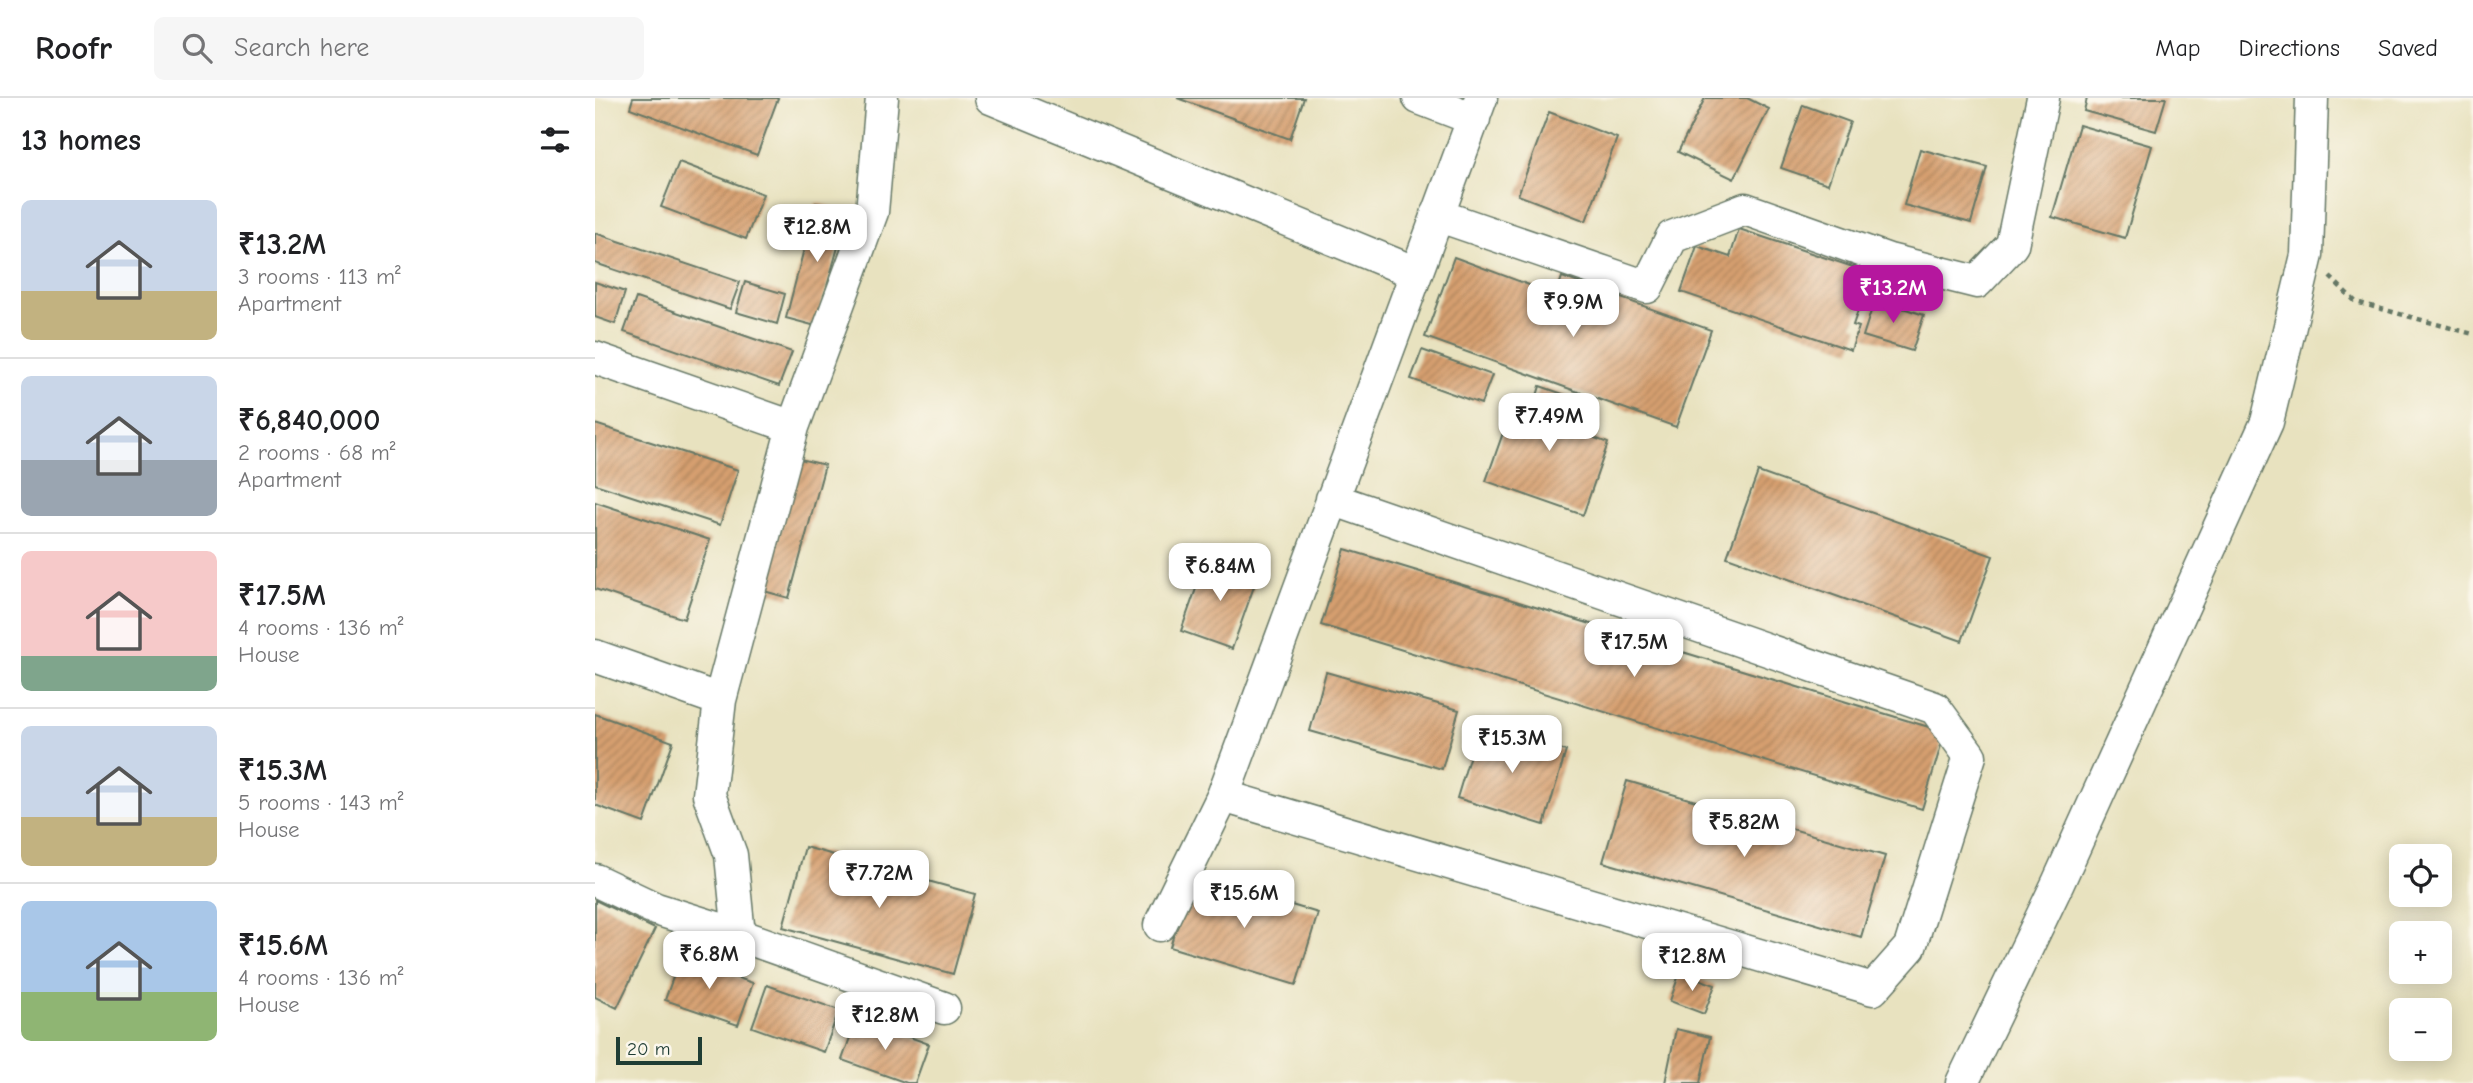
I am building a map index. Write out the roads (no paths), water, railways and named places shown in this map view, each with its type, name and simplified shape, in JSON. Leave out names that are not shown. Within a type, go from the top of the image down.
[{"type":"street","points":[[739,935],[731,855],[709,795],[720,700],[793,427],[873,212],[882,98]]},
{"type":"street","points":[[991,98],[1416,273]]},
{"type":"street","points":[[1160,925],[1223,796],[1478,108],[1419,98]]},
{"type":"street","points":[[1437,215],[1647,287],[1672,237],[1745,209],[1889,260],[1977,282],[2012,245],[2043,98]]},
{"type":"street","points":[[1962,1083],[2058,883],[2267,422],[2307,255],[2312,98]]},
{"type":"street","points":[[595,358],[793,427]]},
{"type":"street","points":[[1223,796],[1873,989],[1910,947],[1970,756],[1935,708],[1332,499]]},
{"type":"street","points":[[595,656],[720,700]]},
{"type":"street","points":[[595,880],[656,909],[739,935],[944,1008]]}]
